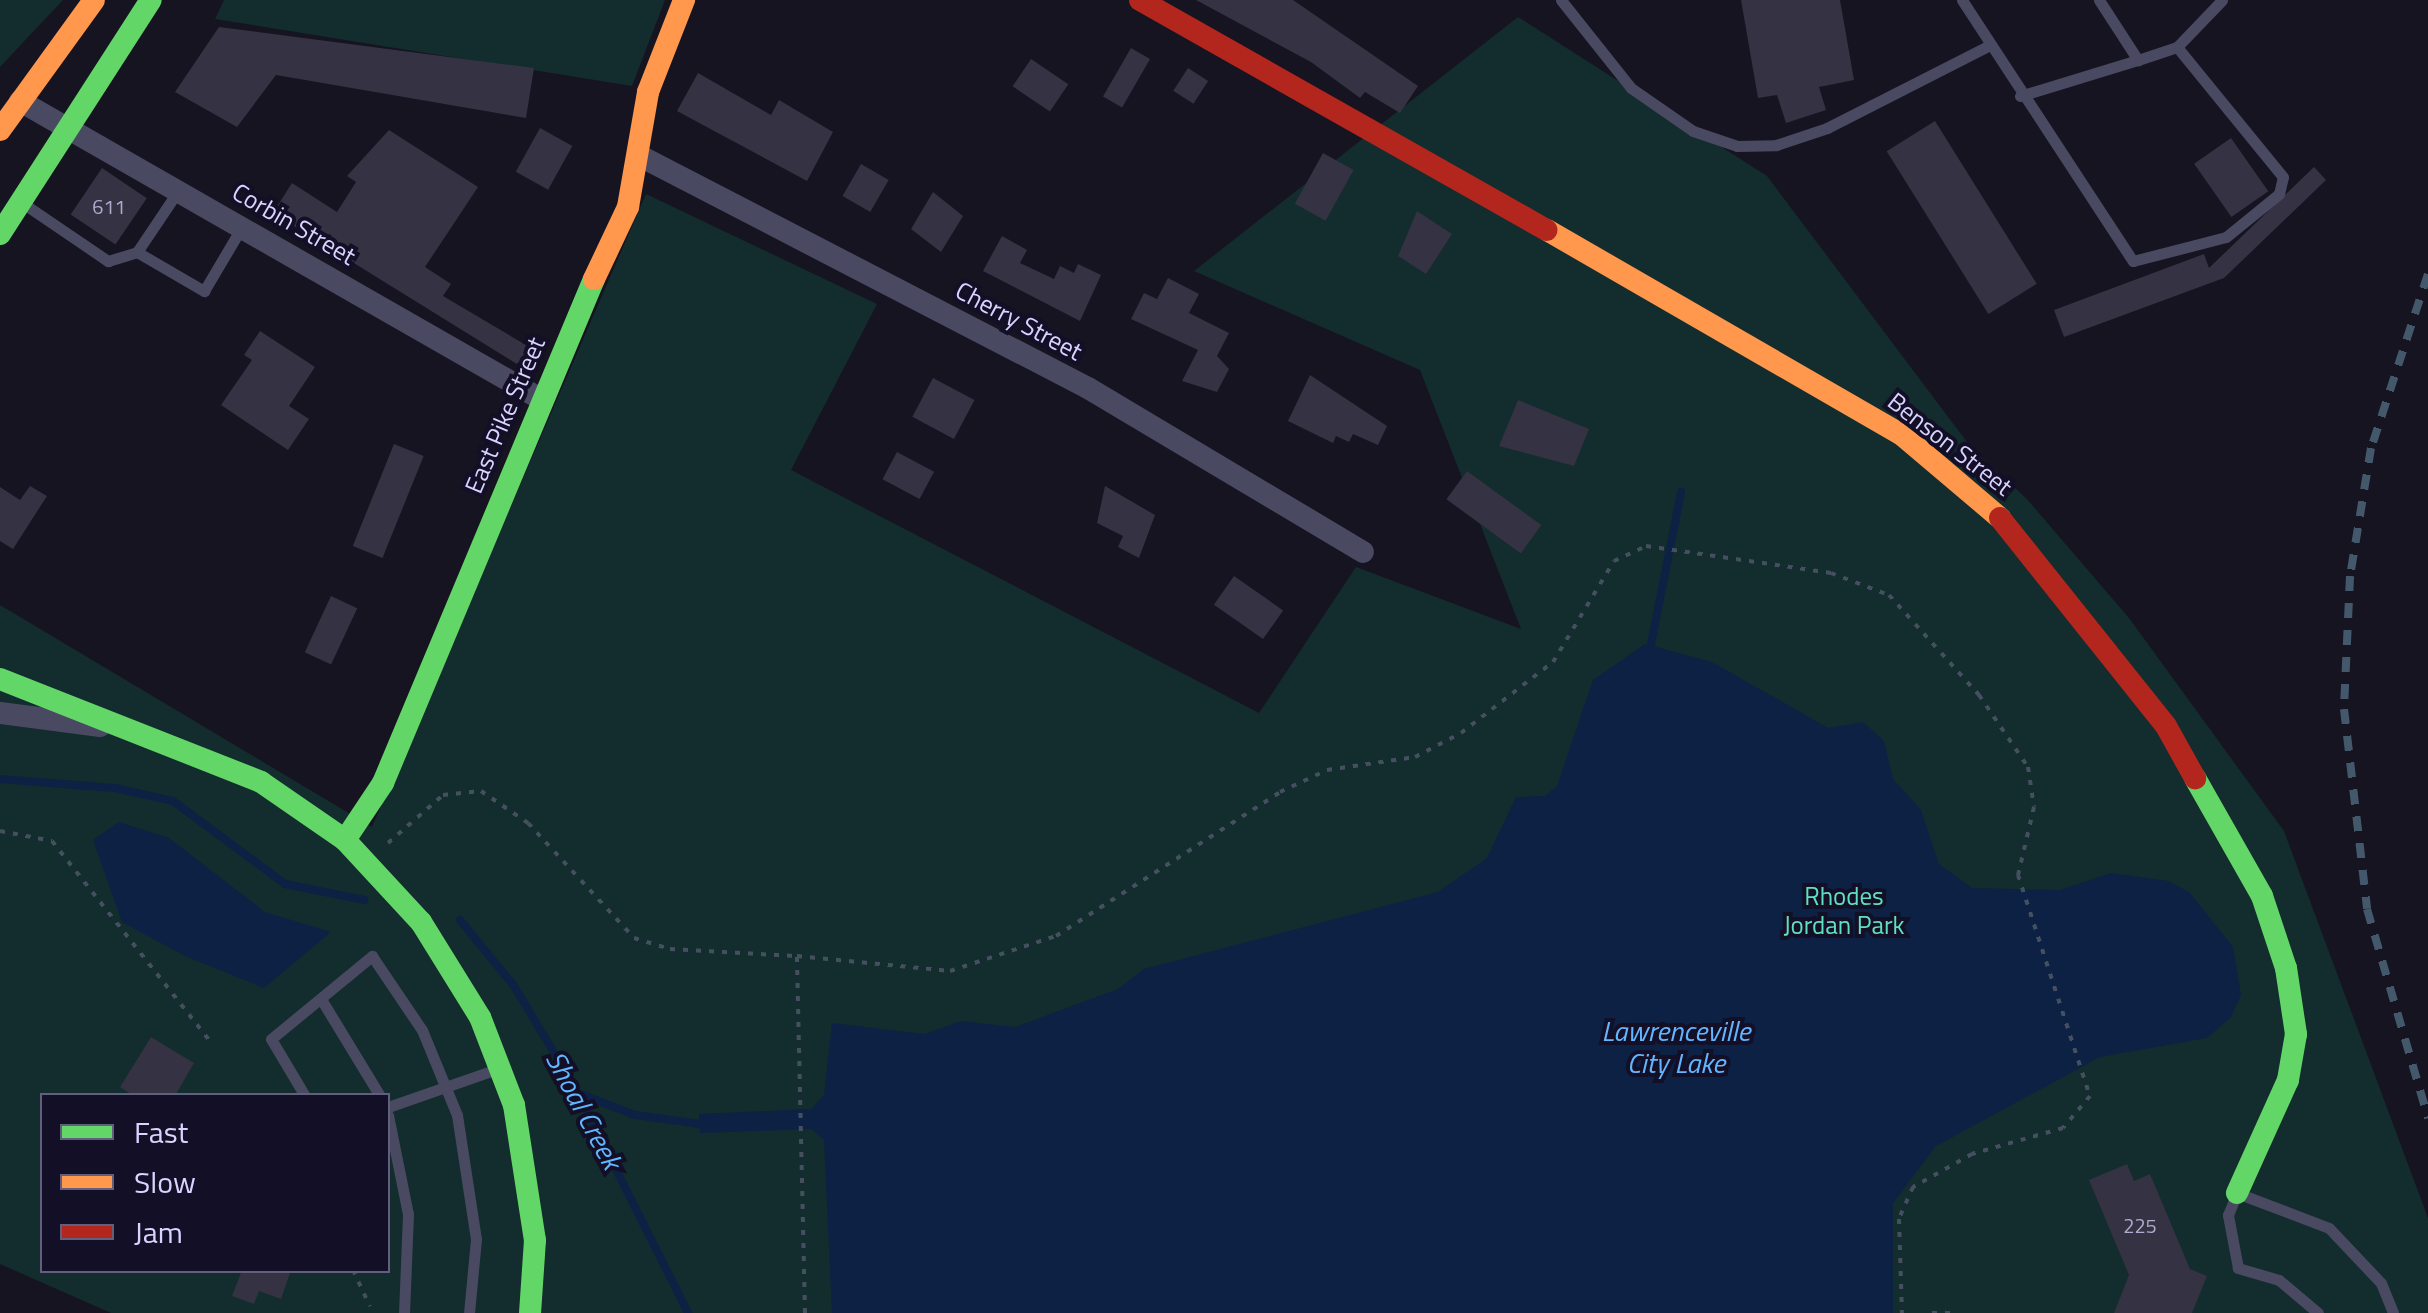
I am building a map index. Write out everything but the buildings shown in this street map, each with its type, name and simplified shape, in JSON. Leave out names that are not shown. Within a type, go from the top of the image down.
[{"type":"street","points":[[0,130],[94,0]]},
{"type":"street","points":[[0,234],[122,0]]},
{"type":"street","points":[[59,125],[151,0]]},
{"type":"street","name":"East Pike Street","points":[[346,840],[383,783],[539,398],[628,207],[640,156],[648,92],[684,0]]},
{"type":"street","name":"Benson Street","points":[[1140,0],[1902,434],[2001,519],[2166,726],[2262,896],[2286,968],[2296,1034],[2288,1080],[2237,1193]]},
{"type":"street","name":"Corbin Street","points":[[20,101],[539,398]]},
{"type":"street","name":"Cherry Street","points":[[640,156],[1088,388],[1363,552]]},
{"type":"street","points":[[0,679],[114,727],[248,776],[346,840],[421,922],[502,1067],[529,1176],[530,1313]]},
{"type":"street","points":[[0,713],[30,722],[114,727]]},
{"type":"lane","points":[[1561,0],[1631,88],[1693,131],[1737,146],[1776,145],[1827,128],[1988,46]]},
{"type":"lane","points":[[1962,0],[2122,255],[2133,262],[2226,237],[2279,194],[2283,177],[2177,47]]},
{"type":"lane","points":[[2099,0],[2138,60]]},
{"type":"lane","points":[[2020,96],[2177,47],[2222,0]]},
{"type":"lane","points":[[20,202],[108,260],[137,252],[178,191]]},
{"type":"lane","points":[[137,252],[204,291],[243,226]]},
{"type":"lane","points":[[303,1093],[272,1039],[372,956],[408,1004],[448,1085],[472,1186],[469,1313]]},
{"type":"lane","points":[[321,999],[378,1093]]},
{"type":"lane","points":[[390,1106],[502,1067]]},
{"type":"lane","points":[[390,1125],[408,1214],[404,1313]]},
{"type":"lane","points":[[2318,1313],[2280,1280],[2238,1268],[2228,1215],[2237,1193],[2329,1228],[2381,1283],[2393,1313]]},
{"type":"path","points":[[382,850],[432,802],[481,791],[520,816],[634,938],[670,948],[950,971],[1056,936],[1280,792],[1327,770],[1425,754],[1461,733],[1553,662],[1621,554],[1653,546],[1868,585],[1900,602],[1979,695],[2032,776],[2034,807],[2018,876],[2090,1086],[2085,1110],[2071,1123],[1972,1154],[1913,1187],[1899,1219],[1902,1313]]},
{"type":"path","points":[[0,832],[52,842],[211,1042]]},
{"type":"path","points":[[797,956],[805,1313]]},
{"type":"path","points":[[354,1273],[370,1306]]},
{"type":"path","points":[[1932,1313],[1950,1313]]},
{"type":"green space","points":[[0,0],[63,0],[0,67]]},
{"type":"green space","points":[[224,0],[665,0],[632,86],[215,19]]},
{"type":"green space","name":"Rhodes Jordan Park","points":[[1518,17],[1767,176],[1973,450],[2026,498],[2129,618],[2284,831],[2428,1218],[2428,1313],[111,1313],[0,1264],[0,605],[372,827],[646,194],[877,304],[791,470],[1259,713],[1356,567],[1521,629],[1420,370],[1194,271]]},
{"type":"water","name":"Lawrenceville City Lake","points":[[1645,644],[1712,662],[1828,728],[1863,722],[1884,741],[1893,779],[1921,810],[1939,864],[1972,888],[2060,890],[2111,873],[2168,881],[2189,892],[2233,947],[2241,995],[2231,1017],[2207,1038],[2100,1057],[1936,1146],[1893,1203],[1893,1313],[832,1313],[824,1140],[812,1129],[700,1133],[699,1114],[811,1109],[824,1095],[832,1023],[925,1034],[961,1021],[1015,1027],[1118,989],[1144,969],[1438,892],[1487,858],[1516,797],[1545,796],[1557,786],[1593,680]]},
{"type":"water","points":[[119,822],[169,838],[265,912],[331,932],[264,988],[185,956],[122,922],[93,840]]},
{"type":"waterway","points":[[1651,644],[1681,492]]},
{"type":"waterway","name":"Shoal Creek","points":[[0,779],[115,788],[173,801],[285,884],[364,900]]},
{"type":"waterway","name":"Shoal Creek","points":[[460,920],[514,986],[573,1084],[688,1313]]},
{"type":"waterway","points":[[578,1093],[635,1115],[700,1124]]},
{"type":"railway","points":[[2428,274],[2371,448],[2350,576],[2344,709],[2367,909],[2428,1118]]},
{"type":"traffic: fast","points":[[0,234],[151,0]]},
{"type":"traffic: fast","points":[[345,840],[383,783],[594,279]]},
{"type":"traffic: fast","points":[[0,679],[261,782],[345,840],[421,922],[480,1017],[514,1105],[535,1240],[530,1313]]},
{"type":"traffic: fast","points":[[2195,778],[2262,896],[2286,968],[2296,1034],[2288,1080],[2237,1193]]},
{"type":"traffic: slow","points":[[0,130],[94,0]]},
{"type":"traffic: slow","points":[[594,279],[628,207],[648,92],[684,0]]},
{"type":"traffic: slow","points":[[1547,230],[1901,434],[2000,518]]},
{"type":"traffic: jam","points":[[1140,0],[1547,230]]},
{"type":"traffic: jam","points":[[2000,518],[2166,726],[2195,778]]}]
